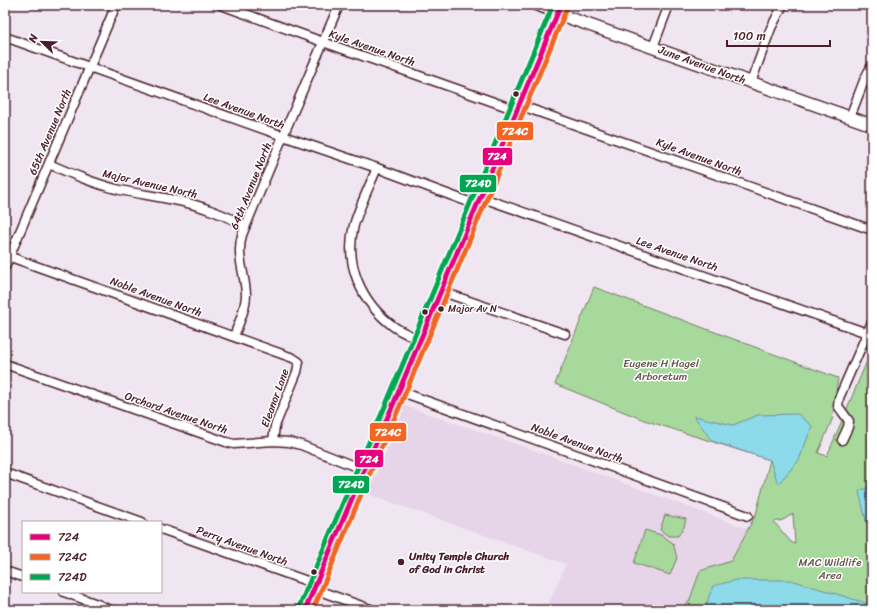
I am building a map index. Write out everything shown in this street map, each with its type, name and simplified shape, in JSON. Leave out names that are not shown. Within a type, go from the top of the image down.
[{"type":"street","name":"65th Avenue North","points":[[5,267],[7,255],[49,164],[116,5]]},
{"type":"street","name":"Kyle Avenue North","points":[[221,5],[508,107],[518,107],[872,230]]},
{"type":"street","name":"64th Avenue North","points":[[234,336],[244,308],[246,296],[240,253],[240,244],[245,226],[338,5]]},
{"type":"street","name":"June Avenue North","points":[[533,5],[559,9],[654,47],[872,125]]},
{"type":"street","points":[[654,47],[669,5]]},
{"type":"street","points":[[751,82],[771,28],[783,5]]},
{"type":"street","points":[[305,610],[399,391],[559,9]]},
{"type":"street","name":"Lee Avenue North","points":[[5,37],[283,136],[867,333]]},
{"type":"street","points":[[850,117],[865,78],[872,65]]},
{"type":"street","name":"Major Avenue North","points":[[49,164],[94,183],[120,190],[175,200],[202,208],[245,226]]},
{"type":"street","points":[[377,168],[354,225],[352,258],[355,275],[362,290],[382,317],[395,327],[420,340]]},
{"type":"street","name":"Noble Avenue North","points":[[7,255],[234,336],[293,358],[299,362]]},
{"type":"street","points":[[440,291],[566,334]]},
{"type":"street","points":[[842,440],[849,422],[838,406],[838,398],[872,322]]},
{"type":"street","name":"Eleanor Lane","points":[[273,442],[275,426],[297,372],[299,362]]},
{"type":"street","name":"Orchard Avenue North","points":[[5,364],[226,442],[234,444],[289,442],[301,445],[364,470]]},
{"type":"street","name":"Noble Avenue North","points":[[399,391],[748,516]]},
{"type":"street","points":[[5,473],[139,521]]},
{"type":"street","name":"Perry Avenue North","points":[[162,529],[307,581],[315,586],[373,610]]},
{"type":"street","points":[[5,571],[22,577]]},
{"type":"street","points":[[67,593],[110,610]]},
{"type":"shaded area","points":[[405,406],[536,451],[778,540],[748,610],[546,610],[566,564],[368,494]]},
{"type":"green space","points":[[594,287],[838,378],[832,420],[818,453],[827,456],[872,349],[872,610],[678,610],[689,602],[700,571],[731,561],[756,514],[770,460],[644,420],[555,384]],"holes":[[[793,514],[795,544],[791,542],[774,522],[783,520]]]},
{"type":"green space","points":[[665,515],[686,519],[684,527],[678,536],[669,536],[660,530]]},
{"type":"green space","points":[[645,530],[661,535],[673,543],[677,558],[670,575],[634,563]]},
{"type":"water","points":[[798,414],[812,426],[799,460],[778,484],[770,460],[712,441],[694,416],[733,425],[758,415]]},
{"type":"water","points":[[872,486],[872,538],[870,537],[859,491]]},
{"type":"water","points":[[736,580],[791,580],[872,605],[872,610],[704,610],[713,586]]},
{"type":"transit line","name":"724D","points":[[299,607],[387,402],[553,5]]},
{"type":"transit line","name":"724","points":[[305,610],[561,5]]},
{"type":"transit line","name":"724C","points":[[313,610],[567,8]]},
{"type":"place","name":"Major Av N","points":[[441,309]]},
{"type":"place","name":"Unity Temple Church of God in Christ","points":[[401,562]]},
{"type":"park label","name":"Eugene H Hagel Arboretum","points":[[661,369]]},
{"type":"park label","name":"MAC Wildlife Area","points":[[830,568]]}]
